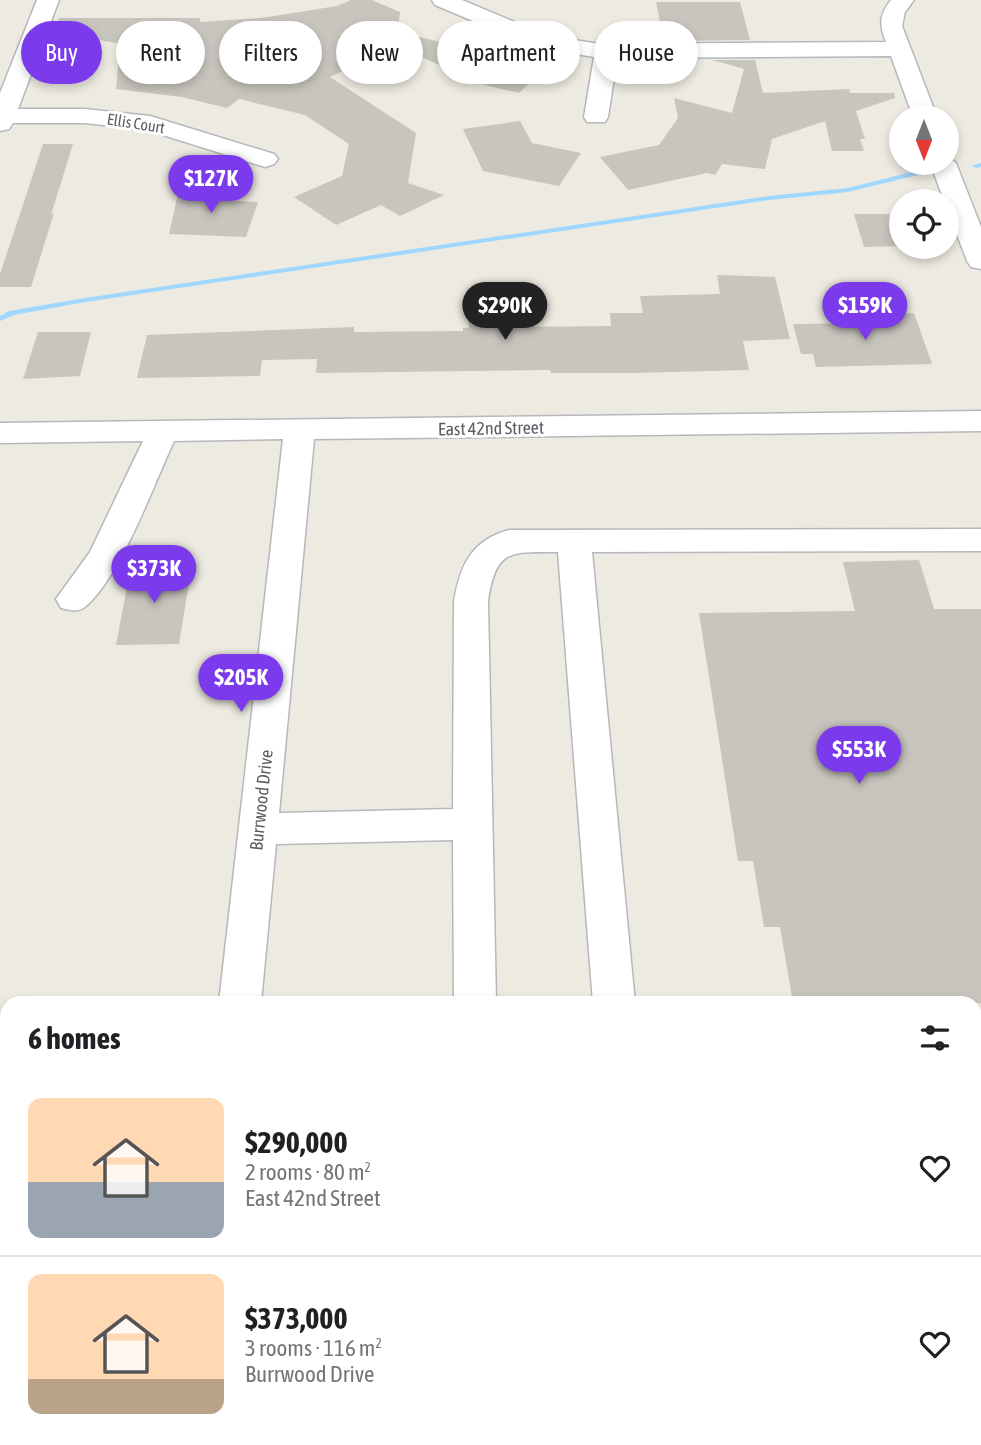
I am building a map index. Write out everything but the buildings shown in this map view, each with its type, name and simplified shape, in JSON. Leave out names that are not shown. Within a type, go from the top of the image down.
[{"type":"street","points":[[1,119],[48,0]]},
{"type":"street","points":[[443,0],[544,42],[594,49]]},
{"type":"street","points":[[903,0],[892,16],[891,26],[920,105]]},
{"type":"street","points":[[698,50],[899,49]]},
{"type":"street","points":[[596,117],[602,84]]},
{"type":"street","name":"Ellis Court","points":[[1,119],[85,116],[150,123],[265,159]]},
{"type":"street","points":[[948,175],[981,261]]},
{"type":"street","name":"East 42nd Street","points":[[0,433],[981,421]]},
{"type":"street","name":"Burrwood Drive","points":[[241,996],[299,430]]},
{"type":"street","points":[[73,599],[105,556],[163,432]]},
{"type":"street","points":[[475,996],[471,601],[476,569],[490,550],[509,541],[981,540]]},
{"type":"street","points":[[574,541],[613,996]]},
{"type":"street","points":[[258,829],[472,824]]},
{"type":"waterway","points":[[976,166],[981,165]]},
{"type":"waterway","points":[[0,319],[12,313],[85,300],[769,198],[848,190],[907,175]]}]
